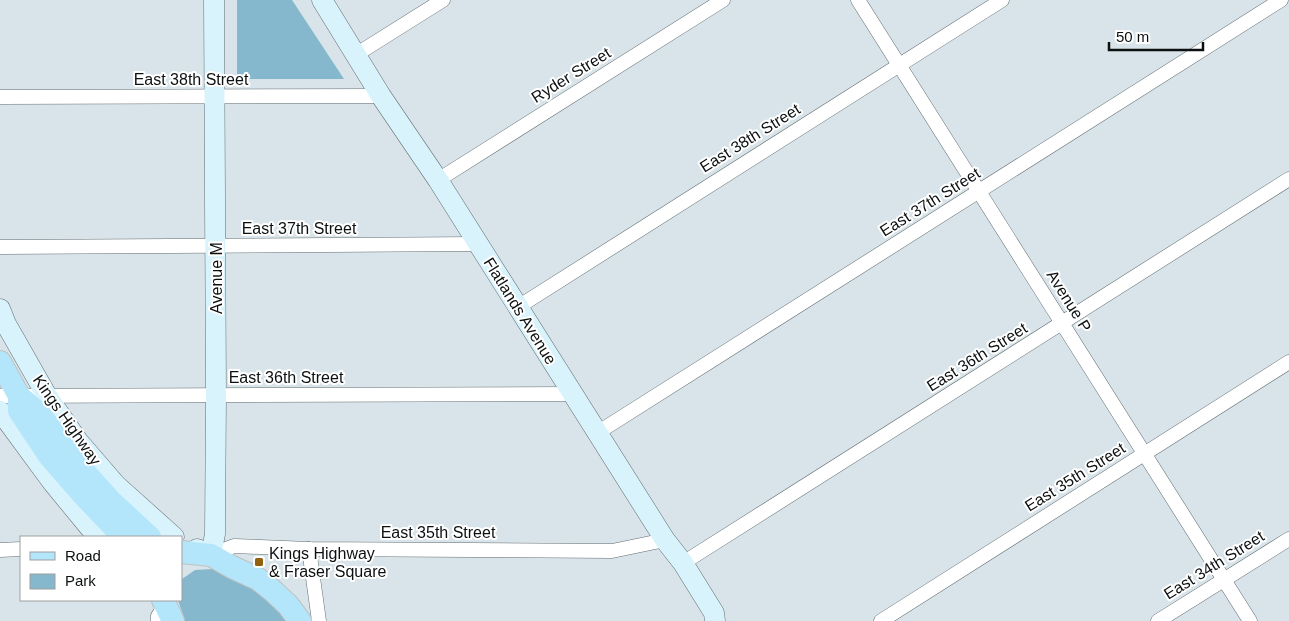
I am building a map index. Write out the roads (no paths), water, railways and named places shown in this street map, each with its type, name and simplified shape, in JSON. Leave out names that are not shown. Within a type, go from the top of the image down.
[{"type":"main road","name":"Avenue M","points":[[211,555],[215,534],[216,395],[214,0]]},
{"type":"main road","name":"Flatlands Avenue","points":[[322,0],[357,54],[381,96],[438,180],[665,540],[683,563],[716,618]]},
{"type":"main road","name":"Kings Highway","points":[[0,309],[6,324],[47,396],[78,441],[123,491],[173,536]]},
{"type":"main road","name":"Kings Highway","points":[[0,362],[10,396],[49,456],[122,536]]},
{"type":"main road","name":"Kings Highway","points":[[10,396],[41,415],[96,486],[149,536]]},
{"type":"main road","points":[[0,410],[53,483],[98,536]]},
{"type":"main road","points":[[182,542],[258,579],[288,605],[300,621]]},
{"type":"main road","points":[[182,552],[211,555]]},
{"type":"main road","points":[[182,569],[191,563],[211,555]]},
{"type":"street","points":[[357,54],[443,0]]},
{"type":"street","name":"Ryder Street","points":[[438,180],[723,0]]},
{"type":"street","name":"Avenue P","points":[[858,0],[1250,621]]},
{"type":"street","name":"East 38th Street","points":[[518,307],[1002,0]]},
{"type":"street","name":"East 37th Street","points":[[597,433],[1281,0]]},
{"type":"street","name":"East 38th Street","points":[[0,97],[381,96]]},
{"type":"street","name":"East 36th Street","points":[[683,563],[1289,179]]},
{"type":"street","name":"East 37th Street","points":[[0,246],[478,244]]},
{"type":"street","name":"East 35th Street","points":[[881,621],[1289,362]]},
{"type":"street","name":"East 36th Street","points":[[10,396],[572,394]]},
{"type":"street","name":"East 34th Street","points":[[1158,621],[1289,539]]},
{"type":"street","name":"East 35th Street","points":[[211,555],[234,546],[309,549],[612,551],[665,540]]},
{"type":"street","points":[[309,549],[319,621]]},
{"type":"street","points":[[0,550],[20,550]]},
{"type":"place","name":"Kings Highway & Fraser Square","points":[[259,562]]}]
